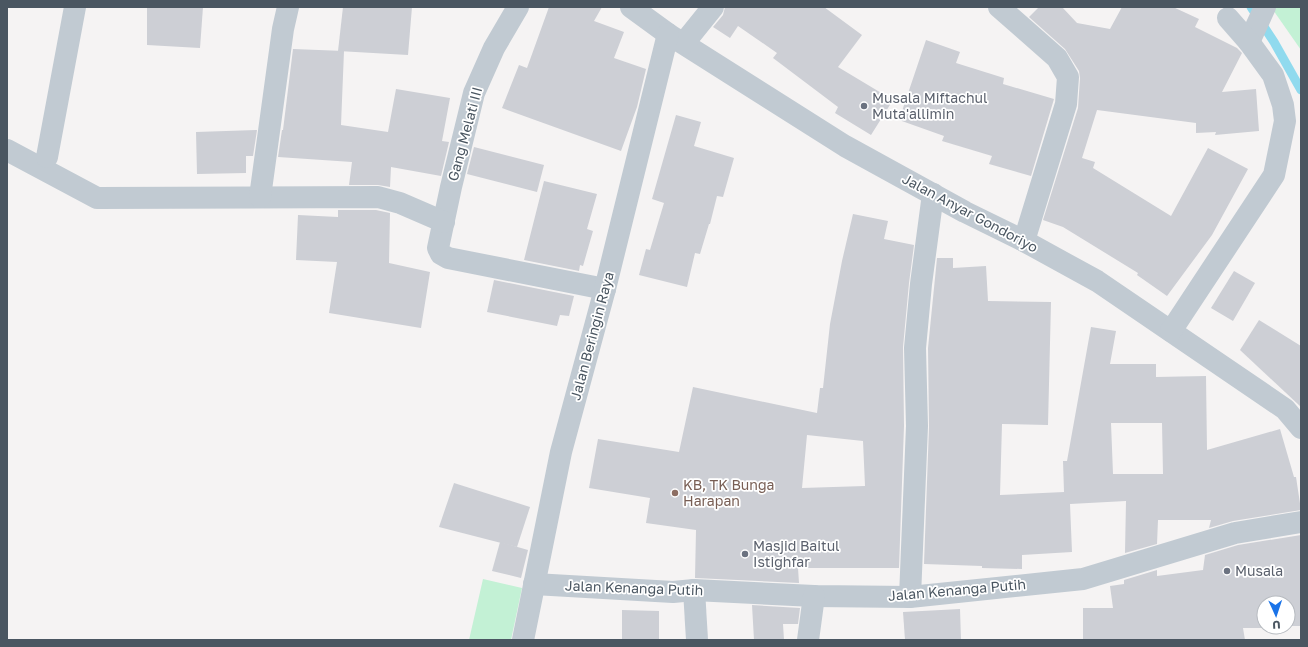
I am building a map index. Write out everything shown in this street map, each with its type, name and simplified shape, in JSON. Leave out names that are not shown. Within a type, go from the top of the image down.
[{"type":"street","points":[[47,158],[75,7]]},
{"type":"street","points":[[260,197],[283,29],[288,7]]},
{"type":"street","name":"Gang Melati III","points":[[518,7],[494,48],[474,93],[438,248],[441,254],[448,258],[604,289]]},
{"type":"street","name":"Jalan Anyar Gondoriyo","points":[[631,7],[676,39],[845,146],[932,194],[1024,241],[1097,281],[1285,409],[1301,428]]},
{"type":"street","points":[[676,39],[713,7]]},
{"type":"street","points":[[999,7],[1058,58],[1068,77],[1066,104],[1024,241]]},
{"type":"street","points":[[1252,36],[1265,7]]},
{"type":"street","points":[[1170,331],[1274,175],[1285,121],[1283,105],[1274,75],[1252,36],[1228,18]]},
{"type":"street","name":"Jalan Beringin Raya","points":[[523,640],[561,452],[604,289],[676,39]]},
{"type":"street","points":[[7,150],[97,198],[378,197],[400,203],[444,222]]},
{"type":"street","points":[[910,597],[917,426],[915,348],[932,194]]},
{"type":"street","name":"Jalan Kenanga Putih","points":[[534,584],[673,592],[694,590],[814,596],[910,597],[1083,579],[1235,533],[1301,522]]},
{"type":"street","points":[[694,590],[697,640]]},
{"type":"street","points":[[808,640],[814,596]]},
{"type":"green space","points":[[1271,7],[1301,7],[1301,50]]},
{"type":"green space","points":[[483,579],[522,588],[511,640],[469,640]]},
{"type":"building","points":[[147,7],[203,7],[200,48],[147,45]]},
{"type":"building","points":[[343,7],[412,7],[408,55],[338,51]]},
{"type":"building","points":[[549,7],[602,7],[594,21],[624,32],[614,58],[646,69],[637,107],[621,151],[502,108],[519,65],[527,68]]},
{"type":"building","points":[[725,7],[824,7],[862,35],[838,67],[893,100],[871,135],[835,113],[838,107],[773,58],[777,53],[738,26],[730,38],[713,27],[723,15]]},
{"type":"building","points":[[1039,7],[1062,7],[1077,23],[1110,29],[1122,7],[1173,7],[1199,19],[1195,27],[1237,48],[1242,53],[1222,92],[1256,89],[1259,131],[1215,135],[1216,132],[1196,133],[1196,123],[1097,110],[1082,158],[1095,162],[1093,168],[1171,216],[1208,148],[1248,169],[1212,235],[1167,296],[1137,275],[1138,273],[1063,227],[1043,220],[1078,108],[1080,78],[1079,71],[1065,49],[1029,17]]},
{"type":"building","points":[[926,40],[960,52],[956,63],[1004,78],[1003,84],[1054,99],[1031,176],[989,164],[992,156],[942,141],[944,136],[899,120]]},
{"type":"building","points":[[293,49],[344,51],[341,125],[388,132],[396,89],[450,98],[442,141],[449,142],[441,176],[391,167],[390,187],[378,185],[349,185],[352,162],[278,157],[283,130]]},
{"type":"building","points":[[676,115],[701,122],[694,146],[734,158],[723,197],[717,196],[700,254],[695,253],[687,287],[639,275],[646,249],[650,250],[664,203],[652,199]]},
{"type":"building","points":[[257,130],[253,156],[246,156],[246,173],[197,174],[196,132]]},
{"type":"building","points":[[474,147],[544,165],[537,192],[467,174]]},
{"type":"building","points":[[544,181],[597,194],[587,229],[593,231],[583,266],[580,265],[579,271],[524,260]]},
{"type":"building","points":[[338,210],[376,210],[390,213],[389,263],[430,272],[421,328],[329,313],[337,262],[296,260],[298,215],[338,217]]},
{"type":"building","points":[[853,214],[888,221],[884,239],[914,245],[903,347],[904,426],[899,568],[798,568],[799,583],[695,578],[696,530],[646,523],[650,498],[589,488],[598,439],[679,452],[693,387],[817,413],[820,388],[823,388],[830,324]],"holes":[[[807,435],[863,441],[865,486],[802,488]]]},
{"type":"building","points":[[937,258],[953,258],[953,268],[986,266],[988,301],[1051,302],[1048,425],[1002,424],[1000,495],[1064,492],[1063,461],[1067,461],[1091,327],[1116,331],[1110,364],[1156,364],[1156,377],[1206,376],[1207,450],[1280,429],[1294,477],[1296,477],[1301,510],[1233,521],[1209,528],[1211,520],[1158,520],[1157,544],[1125,553],[1126,501],[1070,504],[1072,552],[1022,555],[1022,569],[924,564],[929,427],[928,348]],"holes":[[[1111,423],[1162,423],[1163,474],[1113,474]]]},
{"type":"building","points":[[1234,271],[1255,283],[1233,321],[1211,308]]},
{"type":"building","points":[[494,280],[574,296],[569,316],[560,315],[557,326],[487,312]]},
{"type":"building","points":[[1259,320],[1301,346],[1301,407],[1240,350]]},
{"type":"building","points":[[454,483],[530,507],[517,547],[439,527]]},
{"type":"building","points":[[1301,535],[1301,626],[1296,626],[1296,595],[1256,595],[1256,628],[1243,628],[1245,640],[1083,640],[1083,608],[1113,608],[1110,586],[1124,584],[1124,580],[1157,570],[1157,576],[1203,570],[1205,555],[1238,545]]},
{"type":"building","points":[[500,542],[528,550],[521,578],[492,571]]},
{"type":"building","points":[[752,605],[800,608],[798,624],[783,624],[784,640],[754,640]]},
{"type":"building","points":[[960,609],[961,640],[905,640],[903,612]]},
{"type":"building","points":[[622,610],[659,611],[659,640],[622,640]]},
{"type":"waterway","points":[[1251,7],[1274,42],[1301,90]]},
{"type":"place","name":"Musala Miftachul Muta'allimin","points":[[864,106]]},
{"type":"place","name":"KB, TK Bunga Harapan","points":[[675,493]]},
{"type":"place","name":"Masjid Baitul Istighfar","points":[[745,554]]},
{"type":"place","name":"Musala","points":[[1227,571]]}]
